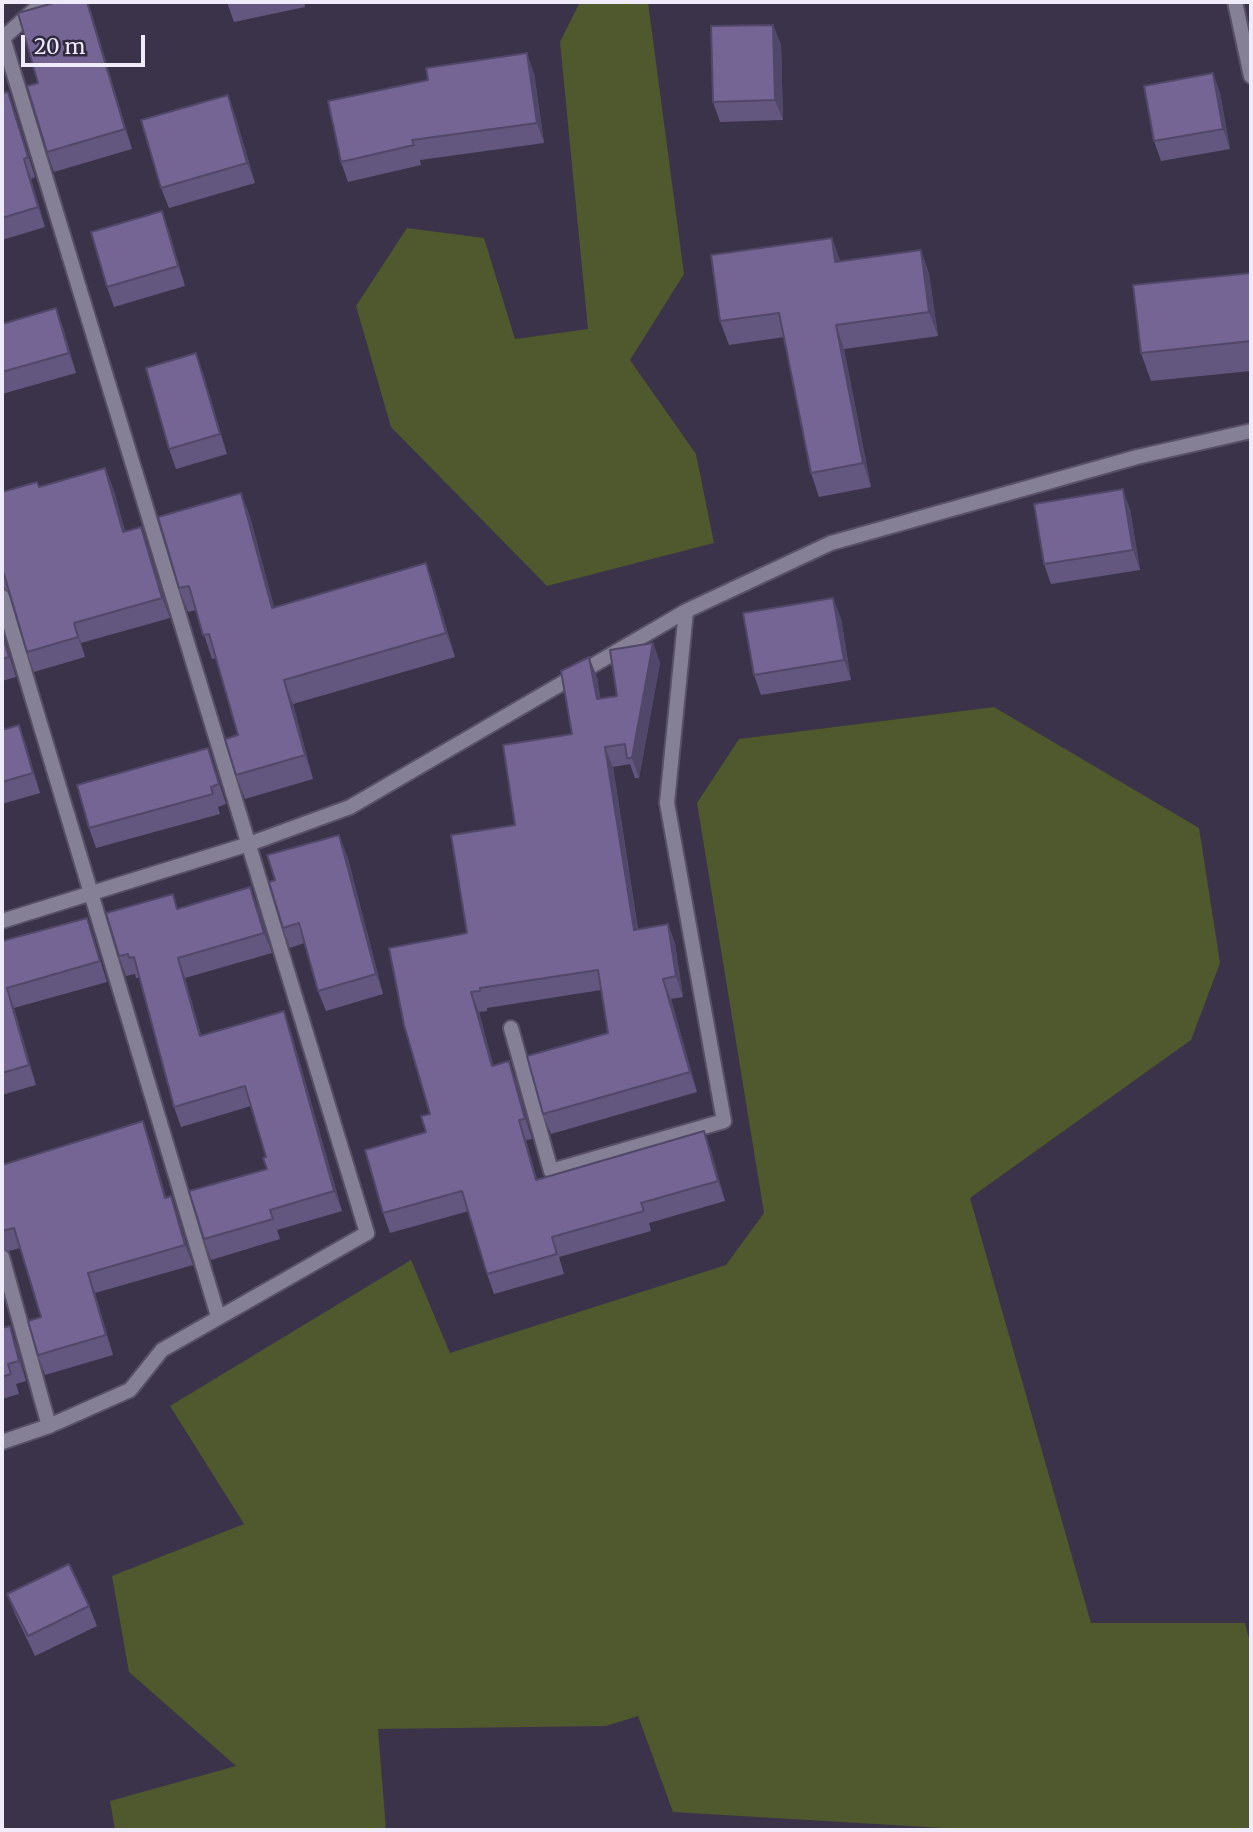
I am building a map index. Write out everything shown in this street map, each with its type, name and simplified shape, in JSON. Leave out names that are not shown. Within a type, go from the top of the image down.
[{"type":"street","points":[[2,1442],[50,1426],[131,1390],[162,1350],[367,1233],[3,38],[43,2]]},
{"type":"street","points":[[1235,2],[1251,76]]},
{"type":"street","points":[[2,96],[20,90]]},
{"type":"street","points":[[2,921],[249,844],[350,807],[687,611],[831,543],[1137,457],[1251,431]]},
{"type":"street","points":[[2,597],[218,1316]]},
{"type":"street","points":[[512,1028],[551,1171],[724,1121],[667,803],[687,611]]},
{"type":"street","points":[[2,1257],[50,1426]]},
{"type":"green space","points":[[580,2],[648,2],[684,274],[630,360],[696,454],[714,543],[547,586],[391,427],[356,306],[407,228],[484,238],[515,339],[588,329],[560,42]]},
{"type":"green space","points":[[994,707],[1199,828],[1220,963],[1191,1040],[970,1198],[1091,1623],[1245,1623],[1251,1646],[1251,1830],[976,1830],[673,1812],[638,1716],[606,1726],[378,1729],[386,1830],[115,1830],[110,1801],[236,1766],[129,1672],[112,1576],[244,1524],[170,1406],[411,1260],[450,1353],[726,1265],[764,1213],[697,803],[739,739]]},
{"type":"building","points":[[57,2],[87,2],[125,129],[47,152],[27,86],[38,83],[18,13]]},
{"type":"building","points":[[773,25],[775,100],[713,102],[711,26]]},
{"type":"building","points":[[527,53],[537,123],[412,140],[414,145],[341,162],[328,101],[428,80],[426,68]]},
{"type":"building","points":[[1213,73],[1223,129],[1154,141],[1144,86]]},
{"type":"building","points":[[8,92],[28,157],[24,159],[38,207],[2,218],[2,93]]},
{"type":"building","points":[[228,95],[247,163],[161,188],[141,120]]},
{"type":"building","points":[[162,211],[178,266],[107,287],[91,232]]},
{"type":"building","points":[[832,238],[835,262],[921,250],[929,312],[836,325],[863,463],[811,473],[779,313],[720,321],[711,255]]},
{"type":"building","points":[[1251,273],[1251,341],[1141,353],[1133,285]]},
{"type":"building","points":[[56,308],[69,353],[2,372],[2,324]]},
{"type":"building","points":[[196,353],[220,434],[169,449],[146,368]]},
{"type":"building","points":[[105,468],[123,532],[141,527],[162,598],[74,623],[78,637],[27,652],[2,572],[2,492],[37,482],[39,487]]},
{"type":"building","points":[[1123,489],[1133,550],[1044,564],[1034,504]]},
{"type":"building","points":[[241,493],[272,608],[426,563],[446,633],[284,680],[305,755],[236,775],[225,739],[238,735],[209,634],[203,635],[189,586],[179,588],[158,517]]},
{"type":"building","points":[[833,598],[844,660],[754,675],[743,613]]},
{"type":"building","points":[[2,634],[9,657],[2,659]]},
{"type":"building","points":[[653,643],[632,758],[627,758],[625,744],[605,747],[634,930],[668,924],[676,976],[663,979],[690,1072],[543,1114],[527,1056],[608,1033],[598,970],[480,988],[480,991],[471,992],[492,1066],[509,1061],[525,1119],[519,1120],[536,1180],[704,1131],[718,1181],[641,1203],[644,1211],[552,1237],[557,1254],[487,1274],[462,1191],[383,1213],[365,1150],[426,1132],[421,1116],[430,1114],[404,1025],[389,948],[467,933],[451,835],[515,825],[503,745],[572,734],[561,671],[589,657],[597,699],[617,696],[610,650]]},
{"type":"building","points":[[19,725],[33,773],[2,782],[2,730]]},
{"type":"building","points":[[208,748],[219,784],[211,787],[213,794],[89,828],[77,785]]},
{"type":"building","points":[[339,835],[376,974],[318,991],[299,923],[283,928],[269,882],[275,880],[267,855]]},
{"type":"building","points":[[250,887],[264,933],[178,958],[200,1036],[284,1011],[334,1191],[270,1210],[273,1219],[204,1239],[189,1191],[267,1169],[263,1158],[266,1157],[245,1086],[174,1107],[134,957],[129,958],[128,954],[119,956],[106,913],[173,894],[177,909]]},
{"type":"building","points":[[87,918],[100,961],[7,988],[29,1065],[2,1073],[2,941]]},
{"type":"building","points":[[143,1121],[165,1198],[171,1196],[185,1245],[88,1273],[106,1335],[38,1355],[28,1321],[41,1317],[14,1228],[2,1231],[2,1165]]},
{"type":"building","points":[[10,1326],[19,1361],[8,1364],[11,1374],[2,1377],[2,1328]]},
{"type":"building","points":[[69,1564],[89,1606],[28,1636],[7,1594]]}]
